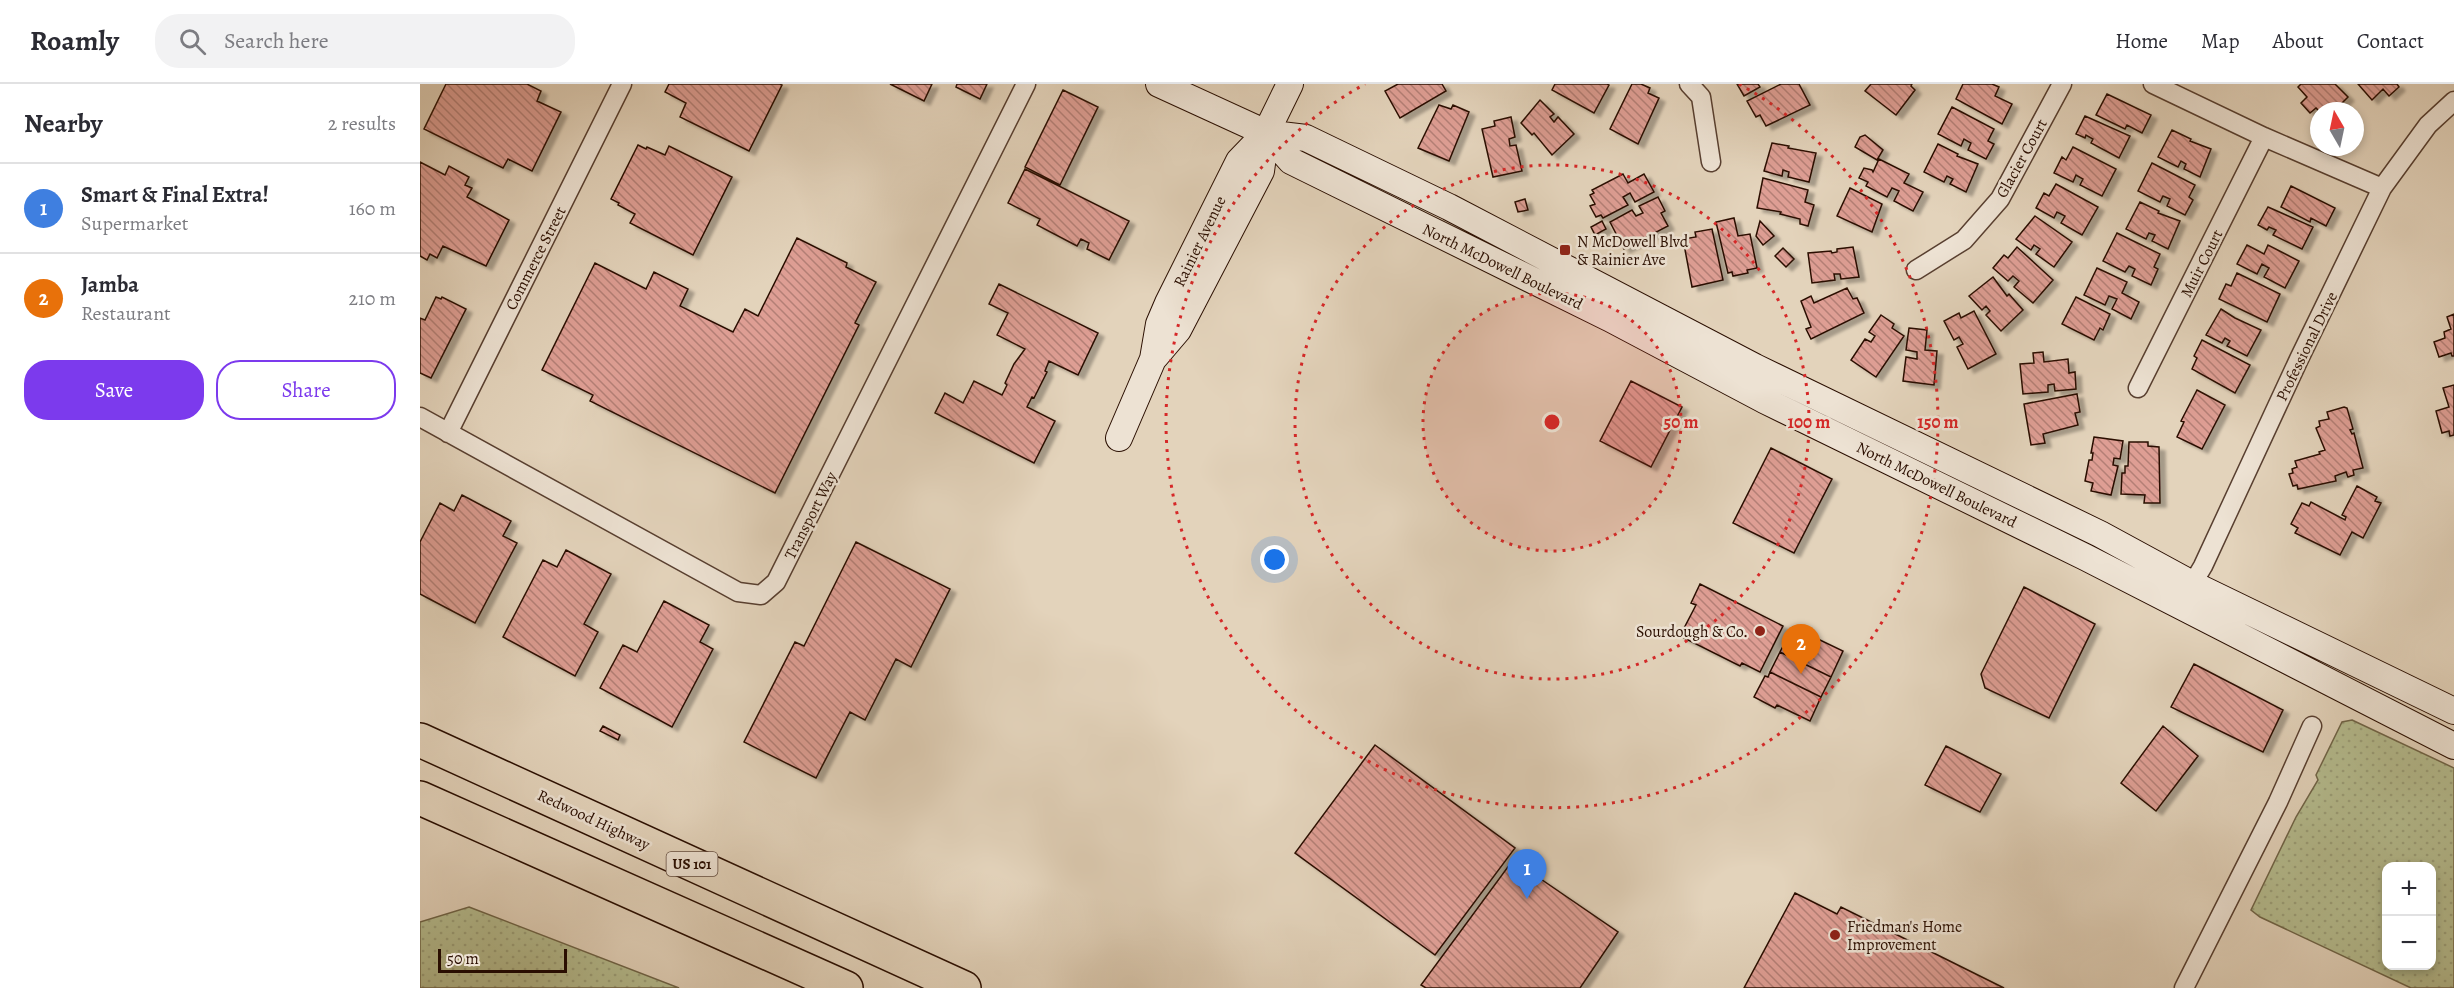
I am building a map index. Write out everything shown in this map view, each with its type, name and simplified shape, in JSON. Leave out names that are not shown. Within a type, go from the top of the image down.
[{"type":"highway","name":"Redwood Highway","points":[[420,740],[964,988]]},
{"type":"highway","points":[[420,798],[846,988]]},
{"type":"main road","name":"North McDowell Boulevard","points":[[1159,84],[1266,133],[1306,138],[1449,207],[1755,367],[2100,534],[2186,595],[2454,746]]},
{"type":"main road","name":"Rainier Avenue","points":[[1119,438],[1153,360],[1159,324],[1239,161],[1266,133],[1290,84]]},
{"type":"main road","name":"North McDowell Boulevard","points":[[2186,595],[2454,711]]},
{"type":"street","name":"Commerce Street","points":[[448,433],[622,84]]},
{"type":"street","name":"Transport Way","points":[[420,417],[738,592],[761,595],[776,582],[1026,84]]},
{"type":"street","points":[[1689,84],[1701,97],[1711,162]]},
{"type":"street","name":"Glacier Court","points":[[1917,270],[1964,240],[2000,199],[2062,84]]},
{"type":"street","points":[[2153,84],[2264,137],[2382,188]]},
{"type":"street","name":"Professional Drive","points":[[2186,595],[2203,566],[2299,359],[2382,188],[2428,125],[2454,101]]},
{"type":"street","name":"Muir Court","points":[[2138,388],[2264,137]]},
{"type":"street","points":[[2184,988],[2278,802],[2312,726]]},
{"type":"green space","points":[[2352,720],[2454,768],[2454,988],[2411,988],[2260,917],[2251,910],[2296,817],[2318,780],[2316,775],[2342,722]]},
{"type":"green space","points":[[469,907],[679,988],[420,988],[420,922]]},
{"type":"building","points":[[446,84],[527,84],[541,91],[537,101],[561,112],[532,171],[508,159],[503,168],[424,129]]},
{"type":"building","points":[[669,84],[782,85],[749,151],[680,117],[686,103],[665,92]]},
{"type":"building","points":[[890,84],[932,84],[924,101]]},
{"type":"building","points":[[957,84],[987,84],[980,99],[956,87]]},
{"type":"building","points":[[1398,84],[1442,84],[1446,91],[1400,118],[1385,91]]},
{"type":"building","points":[[1555,84],[1609,85],[1594,113],[1552,90]]},
{"type":"building","points":[[1632,84],[1641,84],[1650,88],[1648,93],[1659,98],[1638,144],[1610,129]]},
{"type":"building","points":[[1737,84],[1758,84],[1760,87],[1744,96]]},
{"type":"building","points":[[1781,84],[1799,84],[1810,105],[1766,126],[1760,115],[1756,117],[1747,101]]},
{"type":"building","points":[[1871,84],[1912,84],[1915,90],[1896,115],[1865,91]]},
{"type":"building","points":[[1963,84],[1992,84],[1999,87],[1995,96],[2012,104],[2002,124],[1956,99]]},
{"type":"building","points":[[2301,84],[2335,84],[2348,97],[2343,102],[2310,102],[2310,113],[2301,103],[2307,97],[2298,87]]},
{"type":"building","points":[[2358,84],[2397,84],[2399,87],[2389,96],[2383,89],[2372,100]]},
{"type":"building","points":[[1063,90],[1098,107],[1060,185],[1025,167]]},
{"type":"building","points":[[2107,94],[2151,115],[2142,133],[2127,125],[2125,129],[2096,115]]},
{"type":"building","points":[[1540,100],[1554,114],[1550,117],[1554,122],[1558,117],[1574,134],[1552,155],[1534,133],[1532,135],[1521,123]]},
{"type":"building","points":[[1439,105],[1451,109],[1453,105],[1469,112],[1449,161],[1418,148]]},
{"type":"building","points":[[1952,107],[1994,129],[1988,141],[1994,144],[1986,159],[1968,150],[1971,143],[1964,139],[1961,146],[1938,134]]},
{"type":"building","points":[[2085,116],[2130,136],[2119,158],[2091,143],[2093,139],[2086,135],[2085,138],[2076,134]]},
{"type":"building","points":[[1511,117],[1515,137],[1509,139],[1510,146],[1516,145],[1522,171],[1493,177],[1482,129],[1495,126],[1494,121]]},
{"type":"building","points":[[2172,130],[2191,139],[2190,141],[2211,149],[2200,177],[2184,169],[2186,164],[2181,161],[2178,167],[2158,157]]},
{"type":"building","points":[[1865,135],[1883,150],[1877,160],[1855,147],[1860,137]]},
{"type":"building","points":[[1772,143],[1816,153],[1809,182],[1788,177],[1789,172],[1783,170],[1782,176],[1764,171]]},
{"type":"building","points":[[1938,144],[1958,154],[1957,156],[1978,164],[1966,192],[1950,184],[1953,179],[1947,176],[1944,182],[1924,172]]},
{"type":"building","points":[[638,145],[665,155],[669,146],[732,177],[693,255],[630,223],[635,214],[611,199]]},
{"type":"building","points":[[2073,147],[2116,169],[2102,196],[2080,185],[2083,179],[2076,175],[2073,182],[2054,173],[2062,157],[2066,160]]},
{"type":"building","points":[[1879,159],[1909,174],[1904,183],[1923,192],[1913,211],[1894,201],[1899,191],[1892,188],[1887,197],[1866,186],[1868,182],[1859,178],[1864,168],[1873,172]]},
{"type":"building","points":[[420,162],[445,175],[449,166],[469,177],[465,185],[472,188],[467,197],[509,220],[486,266],[443,246],[437,258],[430,254],[427,260],[420,256]]},
{"type":"building","points":[[2152,163],[2195,185],[2189,197],[2193,200],[2185,215],[2167,206],[2170,199],[2163,196],[2160,202],[2138,191]]},
{"type":"building","points":[[1025,169],[1129,221],[1109,260],[1087,249],[1089,243],[1081,239],[1077,246],[1037,225],[1040,219],[1008,203]]},
{"type":"building","points":[[1623,174],[1628,183],[1644,174],[1654,192],[1635,202],[1630,193],[1623,197],[1628,205],[1603,218],[1601,215],[1596,217],[1590,206],[1595,204],[1590,195],[1594,193],[1592,190]]},
{"type":"building","points":[[1763,178],[1808,190],[1805,202],[1814,205],[1808,226],[1800,224],[1800,219],[1780,214],[1781,212],[1757,208]]},
{"type":"building","points":[[2056,184],[2098,207],[2082,235],[2061,223],[2065,216],[2057,212],[2054,218],[2036,208],[2044,193],[2049,196]]},
{"type":"building","points":[[2291,186],[2335,208],[2326,226],[2311,218],[2310,222],[2281,207]]},
{"type":"building","points":[[1850,188],[1882,204],[1872,232],[1837,216]]},
{"type":"building","points":[[1658,197],[1665,211],[1661,213],[1668,226],[1624,249],[1610,222],[1632,210],[1636,216],[1643,213],[1639,206]]},
{"type":"building","points":[[1525,199],[1528,210],[1518,212],[1515,202]]},
{"type":"building","points":[[2140,202],[2159,211],[2158,213],[2180,221],[2168,249],[2152,241],[2155,235],[2149,233],[2146,239],[2126,229]]},
{"type":"building","points":[[2268,207],[2313,227],[2302,249],[2273,235],[2276,230],[2269,227],[2267,230],[2258,225]]},
{"type":"building","points":[[2035,216],[2072,242],[2054,267],[2036,254],[2040,249],[2034,245],[2031,250],[2016,239]]},
{"type":"building","points":[[1734,218],[1738,236],[1750,234],[1757,268],[1747,270],[1748,273],[1733,276],[1732,272],[1728,273],[1716,222]]},
{"type":"building","points":[[1602,221],[1606,229],[1595,235],[1591,227]]},
{"type":"building","points":[[1760,221],[1774,236],[1763,245],[1756,236]]},
{"type":"building","points":[[1712,229],[1723,280],[1692,287],[1683,239],[1696,237],[1695,232]]},
{"type":"building","points":[[2117,233],[2160,254],[2154,267],[2158,269],[2151,285],[2132,276],[2135,269],[2129,266],[2125,272],[2103,261]]},
{"type":"building","points":[[797,238],[847,263],[846,267],[876,282],[855,323],[859,325],[775,493],[590,401],[593,395],[542,370],[595,263],[646,289],[654,272],[688,289],[680,306],[733,332],[745,309],[758,316]]},
{"type":"building","points":[[2247,245],[2264,254],[2268,245],[2299,261],[2285,288],[2264,277],[2269,268],[2262,264],[2257,274],[2237,264]]},
{"type":"building","points":[[1853,247],[1859,277],[1841,279],[1840,274],[1834,274],[1835,280],[1812,283],[1808,253],[1831,251],[1832,253],[1837,252],[1837,249]]},
{"type":"building","points":[[2017,247],[2053,280],[2033,303],[2014,287],[2019,281],[2013,276],[2008,281],[1993,268],[2004,255],[2008,258]]},
{"type":"building","points":[[1783,248],[1794,259],[1786,267],[1775,256]]},
{"type":"building","points":[[2097,268],[2127,282],[2122,293],[2139,302],[2131,319],[2112,309],[2117,299],[2109,296],[2105,305],[2084,295]]},
{"type":"building","points":[[2237,273],[2280,294],[2267,322],[2219,299],[2226,284],[2231,286]]},
{"type":"building","points":[[1993,277],[2007,296],[2009,294],[2023,310],[2001,331],[1986,315],[1990,311],[1986,306],[1982,310],[1969,296]]},
{"type":"building","points":[[999,284],[1098,333],[1078,375],[1049,361],[1045,371],[1047,372],[1027,407],[1055,421],[1034,463],[935,413],[945,393],[963,403],[974,381],[1002,395],[1014,364],[1025,349],[997,335],[1008,313],[989,304]]},
{"type":"building","points":[[1847,288],[1853,299],[1857,298],[1864,313],[1811,339],[1806,329],[1811,327],[1801,301],[1811,296],[1814,303]]},
{"type":"building","points":[[436,297],[441,299],[442,297],[466,309],[431,378],[420,373],[420,318],[425,320]]},
{"type":"building","points":[[2076,297],[2110,314],[2103,330],[2100,328],[2094,340],[2062,324]]},
{"type":"building","points":[[2221,309],[2261,330],[2247,356],[2227,346],[2230,341],[2225,338],[2222,343],[2206,335]]},
{"type":"building","points":[[1974,311],[1996,354],[1968,369],[1957,347],[1963,344],[1959,337],[1954,340],[1944,321],[1959,313],[1961,318]]},
{"type":"building","points":[[2454,314],[2454,356],[2451,353],[2439,357],[2434,342],[2445,338],[2444,332],[2451,329],[2447,317]]},
{"type":"building","points":[[1881,315],[1894,324],[1892,328],[1904,336],[1876,377],[1851,360],[1865,339],[1871,342],[1875,336],[1869,332]]},
{"type":"building","points":[[1909,328],[1927,330],[1925,350],[1937,351],[1934,385],[1903,381],[1906,357],[1917,359],[1917,352],[1906,350]]},
{"type":"building","points":[[2202,340],[2250,365],[2235,393],[2192,369],[2197,358],[2194,356]]},
{"type":"building","points":[[2043,352],[2044,362],[2068,359],[2069,373],[2075,372],[2076,389],[2055,391],[2054,384],[2048,385],[2048,392],[2023,394],[2020,364],[2034,363],[2033,353]]},
{"type":"building","points":[[1631,381],[1682,407],[1651,467],[1600,441]]},
{"type":"building","points":[[2454,385],[2454,435],[2450,436],[2449,431],[2442,433],[2436,411],[2449,407],[2443,388]]},
{"type":"building","points":[[2197,390],[2225,405],[2202,449],[2177,437],[2184,422],[2181,421]]},
{"type":"building","points":[[2077,394],[2080,412],[2075,413],[2078,425],[2043,434],[2045,443],[2031,445],[2024,404]]},
{"type":"building","points":[[2347,408],[2353,429],[2350,430],[2352,434],[2354,433],[2363,468],[2353,470],[2354,475],[2348,477],[2346,472],[2335,476],[2336,481],[2298,489],[2297,485],[2293,486],[2289,474],[2293,473],[2292,469],[2297,467],[2295,461],[2320,454],[2319,452],[2325,450],[2316,428],[2320,426],[2319,421],[2329,419],[2327,412]]},
{"type":"building","points":[[2094,437],[2123,441],[2120,459],[2114,458],[2113,465],[2118,466],[2111,495],[2091,491],[2093,483],[2085,481],[2089,460],[2092,460]]},
{"type":"building","points":[[2129,442],[2148,442],[2148,446],[2159,447],[2160,503],[2144,503],[2145,495],[2121,494],[2122,473],[2125,473],[2125,466],[2128,466]]},
{"type":"building","points":[[1771,448],[1832,479],[1794,553],[1733,523]]},
{"type":"building","points":[[2357,486],[2377,497],[2375,501],[2381,503],[2363,538],[2352,532],[2340,555],[2295,533],[2298,528],[2291,524],[2302,503],[2309,506],[2311,502],[2345,520],[2346,517],[2342,515]]},
{"type":"building","points":[[462,495],[511,521],[503,536],[517,543],[475,623],[420,594],[420,542],[440,503],[454,511]]},
{"type":"building","points":[[856,542],[950,589],[911,667],[896,659],[865,720],[850,712],[816,778],[744,742],[795,642],[804,646]]},
{"type":"building","points":[[566,550],[611,574],[584,624],[598,632],[575,676],[503,637],[543,560],[557,567]]},
{"type":"building","points":[[1700,584],[1783,626],[1760,672],[1742,663],[1740,666],[1680,636],[1696,605],[1691,603]]},
{"type":"building","points":[[2024,587],[2095,624],[2049,718],[1985,688],[1981,674]]},
{"type":"building","points":[[664,601],[709,625],[700,642],[713,649],[672,727],[600,688],[623,645],[637,652]]},
{"type":"building","points":[[1793,627],[1843,651],[1831,677],[1780,652]]},
{"type":"building","points":[[1780,652],[1831,677],[1821,697],[1770,672]]},
{"type":"building","points":[[2194,664],[2283,710],[2263,752],[2171,707]]},
{"type":"building","points":[[1770,672],[1821,697],[1810,721],[1777,705],[1775,708],[1754,697],[1765,676],[1768,677]]},
{"type":"building","points":[[603,726],[620,735],[618,740],[600,731]]},
{"type":"building","points":[[2163,726],[2198,756],[2156,811],[2121,783]]},
{"type":"building","points":[[1375,745],[1515,848],[1435,955],[1295,853]]},
{"type":"building","points":[[1946,746],[2001,774],[1980,812],[1925,785]]},
{"type":"building","points":[[1513,860],[1618,932],[1580,988],[1426,988],[1421,985]]},
{"type":"building","name":"Friedman's Home Improvement","points":[[1795,893],[1837,914],[1841,907],[2004,988],[1744,988]]},
{"type":"place","name":"N McDowell Blvd & Rainier Ave","points":[[1565,250]]},
{"type":"place","name":"Sourdough & Co.","points":[[1760,631]]},
{"type":"place","name":"Jamba","points":[[1801,674]]},
{"type":"place","name":"Smart & Final Extra!","points":[[1527,899]]},
{"type":"place","name":"Friedman's Home Improvement","points":[[1835,935]]}]
